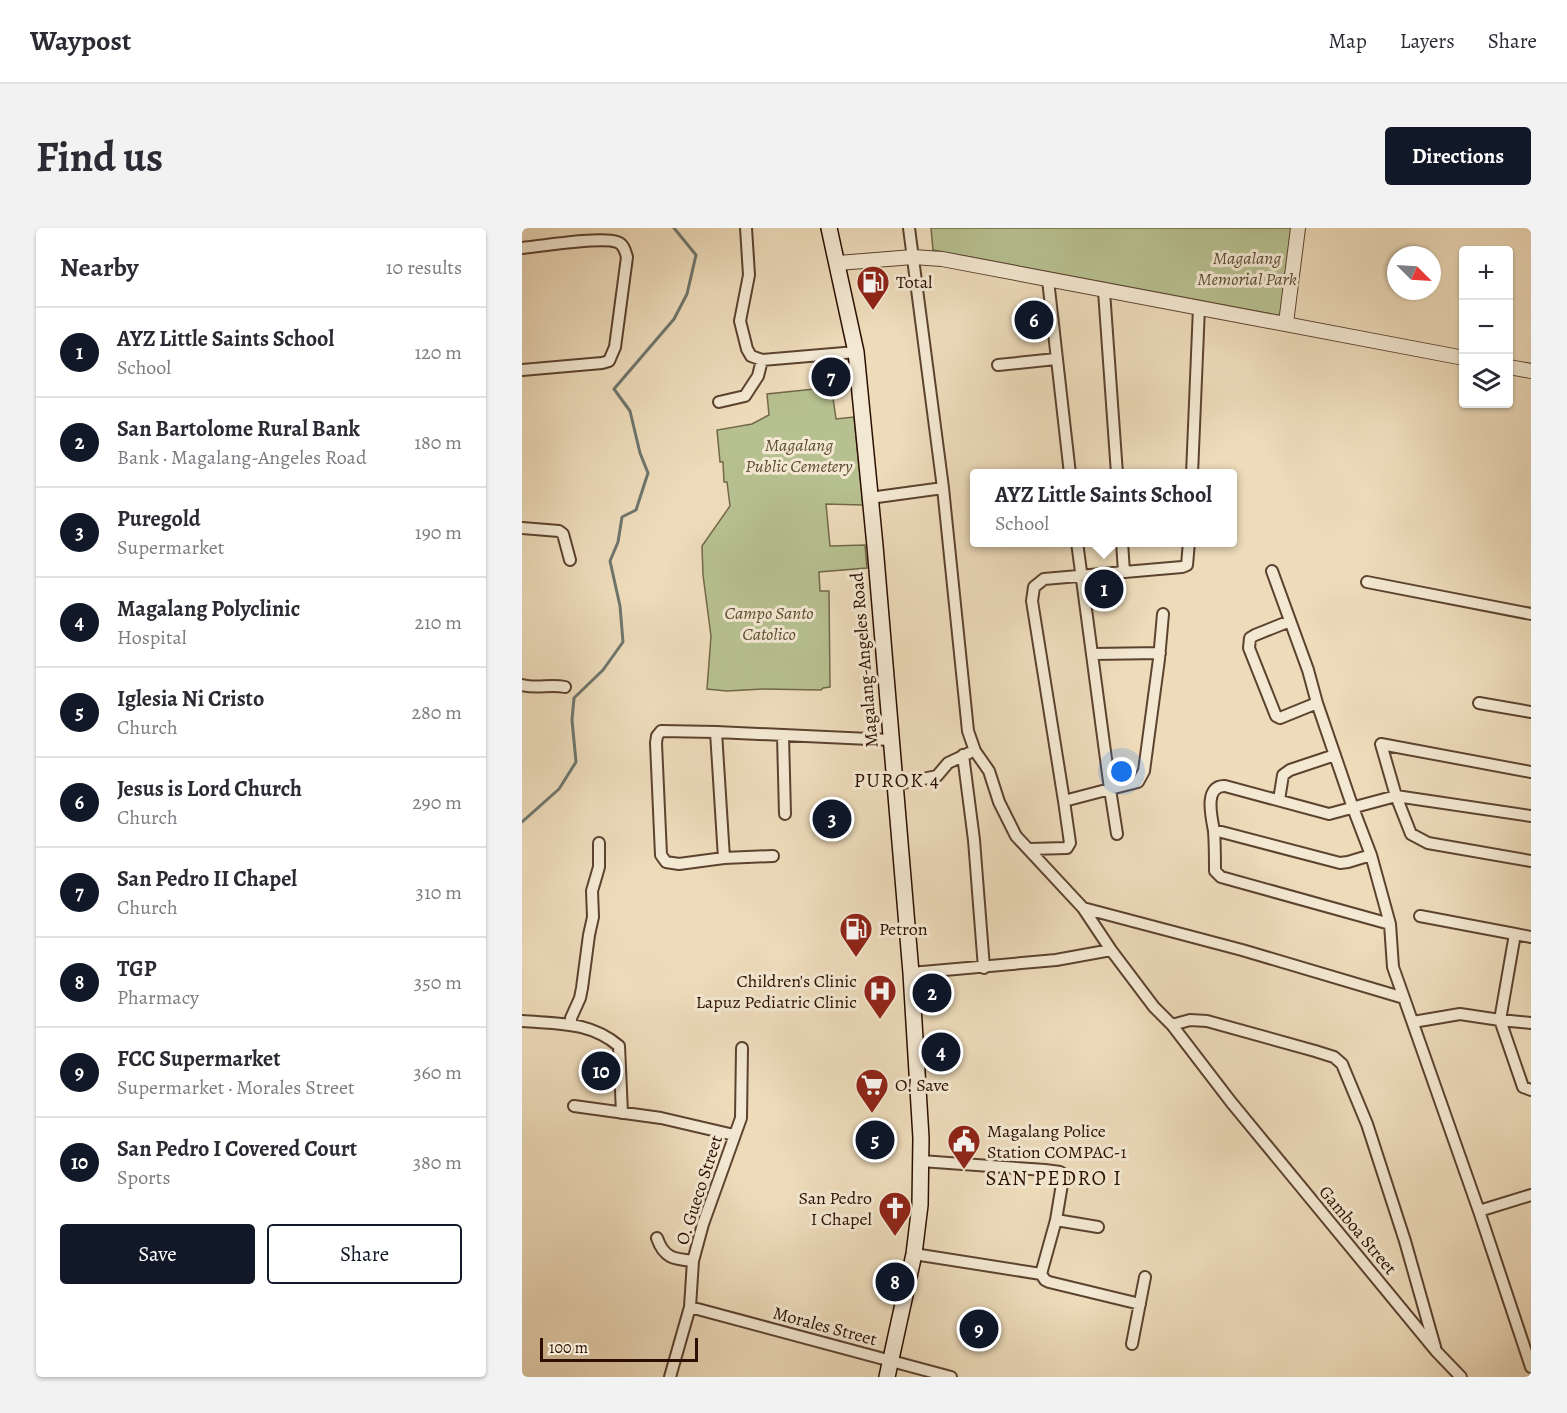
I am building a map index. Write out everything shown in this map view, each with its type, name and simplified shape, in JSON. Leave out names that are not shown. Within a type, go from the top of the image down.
[{"type":"main road","name":"Magalang-Angeles Road","points":[[830,228],[856,352],[911,973],[921,1161],[920,1205],[914,1254],[887,1377]]},
{"type":"street","points":[[746,228],[749,275],[740,321],[751,356],[762,360],[856,352]]},
{"type":"street","name":"Gamboa Street","points":[[909,228],[943,488],[968,731],[975,751],[989,771],[999,802],[1012,829],[1083,908],[1154,1007],[1172,1025],[1231,1102],[1437,1352],[1461,1377]]},
{"type":"street","points":[[1286,323],[1298,228]]},
{"type":"street","points":[[522,248],[604,240],[618,242],[622,245],[627,257],[615,347],[609,360],[602,363],[522,370]]},
{"type":"street","points":[[838,263],[913,257],[951,260],[1459,357]]},
{"type":"street","points":[[1048,280],[1069,469]]},
{"type":"street","points":[[1104,291],[1117,469]]},
{"type":"street","points":[[1192,469],[1199,307]]},
{"type":"street","points":[[998,366],[1056,358]]},
{"type":"street","points":[[719,402],[745,396],[758,376],[762,360]]},
{"type":"street","points":[[1513,368],[1531,371]]},
{"type":"street","points":[[870,498],[943,488]]},
{"type":"street","points":[[522,528],[563,534],[570,560]]},
{"type":"street","points":[[1077,547],[1093,654],[1105,762],[1117,834]]},
{"type":"street","points":[[1122,547],[1124,572]]},
{"type":"street","points":[[1029,849],[1063,849],[1069,846],[1070,837],[1032,595],[1034,586],[1044,579],[1182,567],[1187,565],[1189,547]]},
{"type":"street","points":[[1272,571],[1371,855],[1390,924],[1393,967],[1479,1210],[1531,1367]]},
{"type":"street","points":[[1367,582],[1531,614]]},
{"type":"street","points":[[1064,801],[1138,782],[1144,771],[1163,614]]},
{"type":"street","points":[[1290,621],[1255,635],[1251,638],[1249,648],[1276,716],[1280,718],[1317,703]]},
{"type":"street","points":[[1093,654],[1160,653]]},
{"type":"street","points":[[522,685],[533,688],[555,685],[565,687]]},
{"type":"street","points":[[1479,703],[1531,712]]},
{"type":"street","points":[[773,856],[724,858],[679,864],[666,862],[661,855],[656,752],[657,736],[661,731],[891,740]]},
{"type":"street","points":[[716,732],[724,858]]},
{"type":"street","points":[[783,736],[785,814]]},
{"type":"street","points":[[1531,772],[1381,744],[1396,796],[1411,834],[1417,839],[1428,843],[1531,861]]},
{"type":"street","points":[[894,785],[937,776],[948,763],[975,751]]},
{"type":"street","points":[[1279,800],[1283,775],[1290,770],[1335,754]]},
{"type":"street","points":[[963,755],[974,840],[984,968]]},
{"type":"street","points":[[1390,924],[1221,877],[1215,871],[1214,830],[1210,805],[1216,789],[1220,786],[1329,814],[1396,796],[1531,816]]},
{"type":"street","points":[[1214,830],[1340,863],[1371,855]]},
{"type":"street","points":[[571,1025],[570,1017],[580,998],[588,934],[593,917],[592,891],[598,867],[599,843]]},
{"type":"street","points":[[1083,908],[1242,950],[1404,998]]},
{"type":"street","points":[[1420,916],[1531,937]]},
{"type":"street","points":[[1515,934],[1500,1020],[1518,1076],[1523,1087],[1531,1090]]},
{"type":"street","points":[[911,973],[1056,960],[1111,950]]},
{"type":"street","points":[[1413,1022],[1460,1014],[1531,1023]]},
{"type":"street","points":[[1172,1025],[1190,1020],[1207,1021],[1334,1057],[1342,1064],[1367,1124],[1405,1241],[1437,1352]]},
{"type":"street","points":[[522,1021],[587,1027],[619,1046],[622,1113]]},
{"type":"street","name":"O. Gueco Street","points":[[670,1377],[690,1307],[693,1261],[711,1197],[741,1118],[742,1048]]},
{"type":"street","points":[[574,1106],[661,1118],[734,1136]]},
{"type":"street","points":[[921,1161],[1063,1174],[1056,1220],[1041,1274]]},
{"type":"street","points":[[1479,1210],[1531,1195]]},
{"type":"street","points":[[1056,1220],[1098,1227]]},
{"type":"street","points":[[657,1238],[660,1249],[665,1254],[675,1259],[693,1261]]},
{"type":"street","points":[[914,1254],[1041,1274],[1049,1282],[1140,1304]]},
{"type":"street","points":[[1132,1344],[1145,1277]]},
{"type":"street","name":"Morales Street","points":[[690,1307],[951,1377]]},
{"type":"green space","name":"Magalang Memorial Park","points":[[931,228],[1293,228],[1282,316],[933,250]]},
{"type":"green space","name":"Campo Santo Catolico","points":[[824,388],[826,399],[833,398],[836,419],[854,417],[863,505],[826,504],[830,546],[865,545],[867,568],[819,572],[820,591],[829,591],[830,687],[821,690],[727,691],[707,689],[711,636],[703,575],[702,546],[730,506],[727,482],[724,482],[723,462],[720,462],[717,430],[752,424],[769,415],[767,394]]},
{"type":"waterway","points":[[522,822],[559,789],[576,762],[572,720],[574,698],[603,670],[623,642],[620,606],[610,561],[618,542],[622,517],[636,510],[648,473],[640,453],[630,411],[614,389],[674,319],[687,294],[696,255],[674,228]]},
{"type":"place","name":"Total","points":[[873,311]]},
{"type":"place","name":"Jesus is Lord Church","points":[[1034,320]]},
{"type":"place","name":"San Pedro II Chapel","points":[[831,377]]},
{"type":"place","name":"AYZ Little Saints School","points":[[1104,589]]},
{"type":"place","name":"Puregold","points":[[832,819]]},
{"type":"place","name":"Petron","points":[[856,958]]},
{"type":"place","name":"San Bartolome Rural Bank","points":[[932,993]]},
{"type":"place","name":"Children's Clinic Lapuz Pediatric Clinic","points":[[880,1020]]},
{"type":"place","name":"Magalang Polyclinic","points":[[941,1052]]},
{"type":"place","name":"San Pedro I Covered Court","points":[[601,1071]]},
{"type":"place","name":"O! Save","points":[[872,1114]]},
{"type":"place","name":"Iglesia Ni Cristo","points":[[875,1140]]},
{"type":"place","name":"Magalang Police Station COMPAC-1","points":[[964,1170]]},
{"type":"place","name":"San Pedro I Chapel","points":[[895,1237]]},
{"type":"place","name":"TGP","points":[[895,1282]]},
{"type":"place","name":"FCC Supermarket","points":[[979,1329]]},
{"type":"district","name":"PUROK 4","points":[[897,780]]},
{"type":"district","name":"SAN PEDRO I","points":[[1054,1178]]},
{"type":"park label","name":"Magalang Public Cemetery","points":[[799,455]]}]
